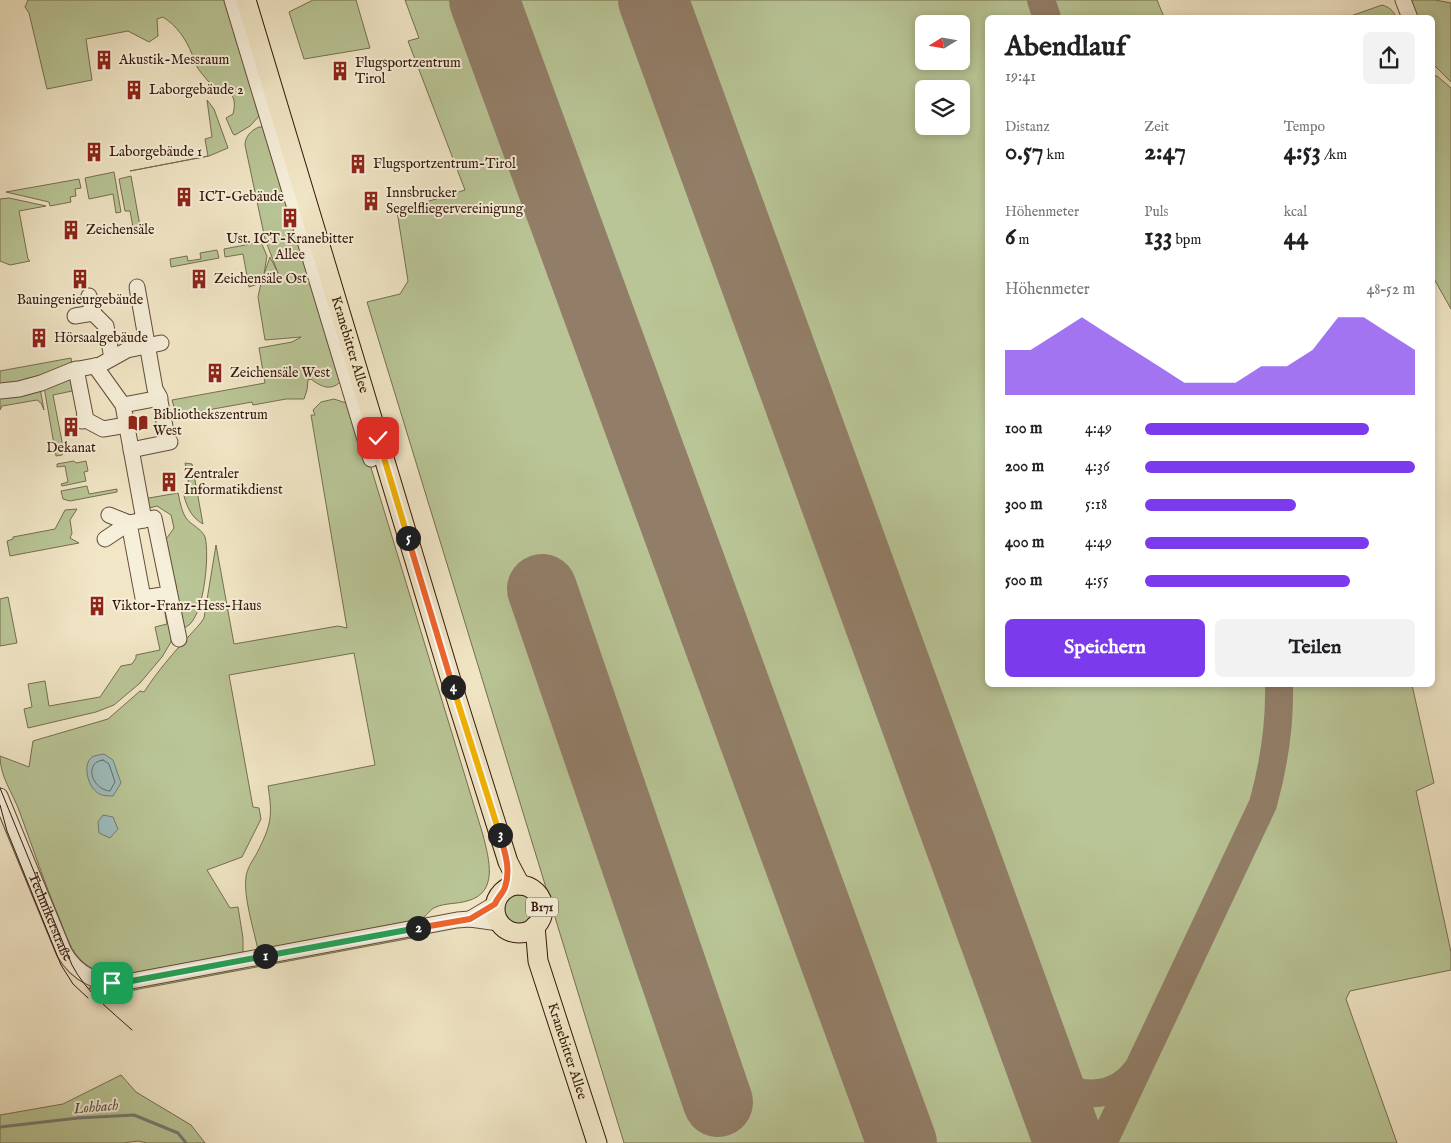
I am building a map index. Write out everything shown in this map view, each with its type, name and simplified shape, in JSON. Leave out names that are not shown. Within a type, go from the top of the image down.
[{"type":"main road","name":"Kranebitter Allee","points":[[246,0],[508,862],[507,893]]},
{"type":"main road","name":"B171","points":[[530,888],[540,898],[542,913],[536,926],[527,931],[517,933],[510,932],[499,923],[495,911],[507,893],[530,888]]},
{"type":"main road","name":"Kranebitter Allee","points":[[536,926],[538,960],[597,1143]]},
{"type":"main road","name":"Kranebitter Allee","points":[[517,933],[538,960]]},
{"type":"street","name":"Kranebitter Allee","points":[[232,0],[371,459]]},
{"type":"street","points":[[1403,0],[1409,15]]},
{"type":"street","points":[[131,450],[169,442],[160,398],[155,389],[155,345],[137,287]]},
{"type":"street","points":[[89,296],[93,313],[106,326],[112,358]]},
{"type":"street","points":[[75,316],[93,313]]},
{"type":"street","points":[[0,391],[19,389],[76,370],[100,365],[127,350],[155,345]]},
{"type":"street","points":[[94,366],[123,405],[144,520]]},
{"type":"street","points":[[76,370],[84,421],[104,431],[127,425]]},
{"type":"street","points":[[123,405],[160,398]]},
{"type":"street","points":[[109,515],[129,523]]},
{"type":"street","points":[[105,540],[129,523],[154,518],[179,639]]},
{"type":"street","points":[[129,523],[143,598],[169,594]]},
{"type":"street","points":[[137,567],[163,562]]},
{"type":"street","name":"Technikerstraße","points":[[0,796],[3,811],[67,957],[84,974],[102,982],[126,982],[470,919],[499,923]]},
{"type":"street","name":"Technikerstraße","points":[[470,919],[507,893]]},
{"type":"green space","points":[[28,0],[228,0],[261,114],[250,126],[235,135],[233,134],[226,118],[233,114],[234,99],[227,92],[208,81],[195,64],[190,48],[184,38],[173,24],[163,17],[157,19],[158,36],[149,42],[128,31],[86,39],[92,80],[47,89],[29,13],[25,7]]},
{"type":"green space","points":[[313,0],[356,0],[370,48],[304,59],[289,12]]},
{"type":"green space","points":[[405,0],[1157,0],[1163,15],[985,15],[985,687],[1412,687],[1434,783],[1416,791],[1451,952],[1451,970],[1350,991],[1346,999],[1397,1143],[624,1143],[367,302],[400,294],[408,281],[397,211],[465,190],[408,41],[419,38]]},
{"type":"green space","points":[[1406,0],[1435,0],[1451,3],[1451,82],[1435,66],[1435,15],[1411,15]]},
{"type":"green space","points":[[1382,5],[1394,12],[1395,15],[1354,15]]},
{"type":"green space","points":[[1435,76],[1451,88],[1451,309],[1435,281]]},
{"type":"green space","points":[[207,100],[214,109],[228,148],[209,156],[130,171],[208,156],[205,139],[212,137]]},
{"type":"green space","points":[[259,127],[265,127],[342,380],[334,386],[327,387],[311,379],[308,380],[304,399],[286,399],[253,405],[252,402],[191,413],[191,416],[180,418],[176,414],[172,400],[265,383],[259,348],[292,342],[301,337],[265,340],[258,297],[261,283],[249,287],[243,254],[225,257],[224,249],[261,242],[267,256],[264,274],[270,257],[278,273],[265,239],[245,145],[249,134]]},
{"type":"green space","points":[[114,172],[121,212],[116,213],[113,194],[89,199],[85,178]]},
{"type":"green space","points":[[131,176],[140,226],[133,227],[130,211],[125,211],[119,179]]},
{"type":"green space","points":[[79,179],[81,188],[75,189],[76,196],[70,197],[71,202],[50,206],[49,202],[6,192]]},
{"type":"green space","points":[[9,198],[46,206],[19,211],[28,259],[30,261],[10,265],[0,261],[0,199]]},
{"type":"green space","points":[[217,250],[219,258],[171,267],[170,259],[187,256],[188,261],[201,259],[200,253]]},
{"type":"green space","points":[[71,358],[73,368],[0,386],[0,371]]},
{"type":"green space","points":[[74,378],[77,390],[53,395],[64,452],[62,455],[56,456],[44,387]]},
{"type":"green space","points":[[40,388],[44,410],[41,403],[37,400],[2,406],[0,410],[0,396]]},
{"type":"green space","points":[[334,399],[346,403],[354,412],[483,835],[488,854],[488,883],[484,891],[477,897],[463,902],[436,907],[421,919],[258,950],[247,903],[245,885],[250,864],[262,843],[270,821],[268,786],[375,765],[354,653],[229,675],[253,807],[259,808],[261,819],[242,857],[207,870],[230,908],[238,907],[243,938],[243,953],[127,974],[115,975],[99,971],[79,959],[69,943],[17,806],[4,778],[0,756],[29,767],[33,741],[108,719],[140,691],[144,692],[165,663],[204,618],[216,545],[234,644],[338,626],[347,628],[311,415],[315,415],[313,410],[321,402]]},
{"type":"green space","points":[[74,461],[76,463],[86,461],[88,471],[84,472],[86,481],[62,486],[61,484],[68,482],[65,466],[57,467],[57,464]]},
{"type":"green space","points":[[185,463],[192,464],[203,524],[192,514],[184,497],[183,492],[190,490]]},
{"type":"green space","points":[[87,486],[89,494],[117,489],[117,492],[70,501],[63,499],[61,491]]},
{"type":"green space","points":[[178,493],[184,515],[204,534],[207,558],[201,602],[190,624],[183,628],[175,580],[170,577],[164,542],[174,528],[171,515],[157,506],[145,509],[143,499]]},
{"type":"green space","points":[[77,509],[70,520],[72,533],[70,538],[79,543],[10,556],[7,541],[13,539],[13,537],[55,529],[65,510]]},
{"type":"green space","points":[[8,597],[17,643],[0,646],[0,599]]},
{"type":"green space","points":[[167,601],[172,635],[171,642],[162,657],[140,683],[114,705],[96,712],[28,728],[24,709],[32,707],[28,684],[45,681],[49,706],[100,697],[121,666],[132,664],[136,655],[160,650],[155,627],[167,624],[163,602]]},
{"type":"green space","points":[[519,892],[531,897],[536,909],[531,921],[519,926],[507,921],[502,909],[507,897]]},
{"type":"green space","points":[[427,933],[417,937],[127,992],[103,993],[89,988],[92,986]]},
{"type":"green space","points":[[121,1075],[136,1092],[191,1125],[205,1143],[147,1143],[138,1141],[123,1143],[0,1143],[0,1115],[63,1104]]},
{"type":"water","points":[[104,754],[113,760],[121,783],[113,796],[98,793],[89,781],[87,765],[89,761],[93,756]]},
{"type":"water","points":[[103,815],[113,817],[118,829],[110,838],[99,833],[98,822]]},
{"type":"waterway","name":"Lohbach","points":[[0,1127],[78,1118],[134,1115],[178,1133],[186,1143]]},
{"type":"taxiway","points":[[1041,0],[1046,15]]},
{"type":"taxiway","points":[[1103,1143],[1263,804],[1276,745],[1279,687]]},
{"type":"taxiway","points":[[1038,1056],[1048,1073],[1059,1083],[1081,1093],[1105,1092],[1116,1088],[1135,1072]]},
{"type":"runway","points":[[484,0],[902,1143]]},
{"type":"runway","points":[[653,0],[1069,1143]]},
{"type":"runway","points":[[542,589],[718,1102]]},
{"type":"tram line","points":[[0,788],[72,965],[91,992],[132,1030]]},
{"type":"tram line","points":[[0,805],[7,831],[61,965],[73,984],[88,998]]},
{"type":"place","name":"Akustik-Messraum","points":[[104,60]]},
{"type":"place","name":"Flugsportzentrum Tirol","points":[[340,71]]},
{"type":"place","name":"Laborgebäude 2","points":[[134,90]]},
{"type":"place","name":"Laborgebäude 1","points":[[94,152]]},
{"type":"place","name":"Flugsportzentrum-Tirol","points":[[358,164]]},
{"type":"place","name":"ICT-Gebäude","points":[[184,197]]},
{"type":"place","name":"Innsbrucker Segelfliegervereinigung","points":[[371,201]]},
{"type":"place","name":"Ust. ICT-Kranebitter Allee","points":[[290,218]]},
{"type":"place","name":"Zeichensäle","points":[[71,230]]},
{"type":"place","name":"Bauingenieurgebäude","points":[[80,279]]},
{"type":"place","name":"Zeichensäle Ost","points":[[199,279]]},
{"type":"place","name":"Hörsaalgebäude","points":[[39,338]]},
{"type":"place","name":"Zeichensäle West","points":[[215,373]]},
{"type":"place","name":"Bibliothekszentrum West","points":[[138,423]]},
{"type":"place","name":"Dekanat","points":[[71,427]]},
{"type":"place","name":"Zentraler Informatikdienst","points":[[169,482]]},
{"type":"place","name":"Viktor-Franz-Hess-Haus","points":[[97,606]]},
{"type":"route","points":[[112,983],[470,919],[495,904],[500,893],[505,889],[508,862],[378,438]]}]
